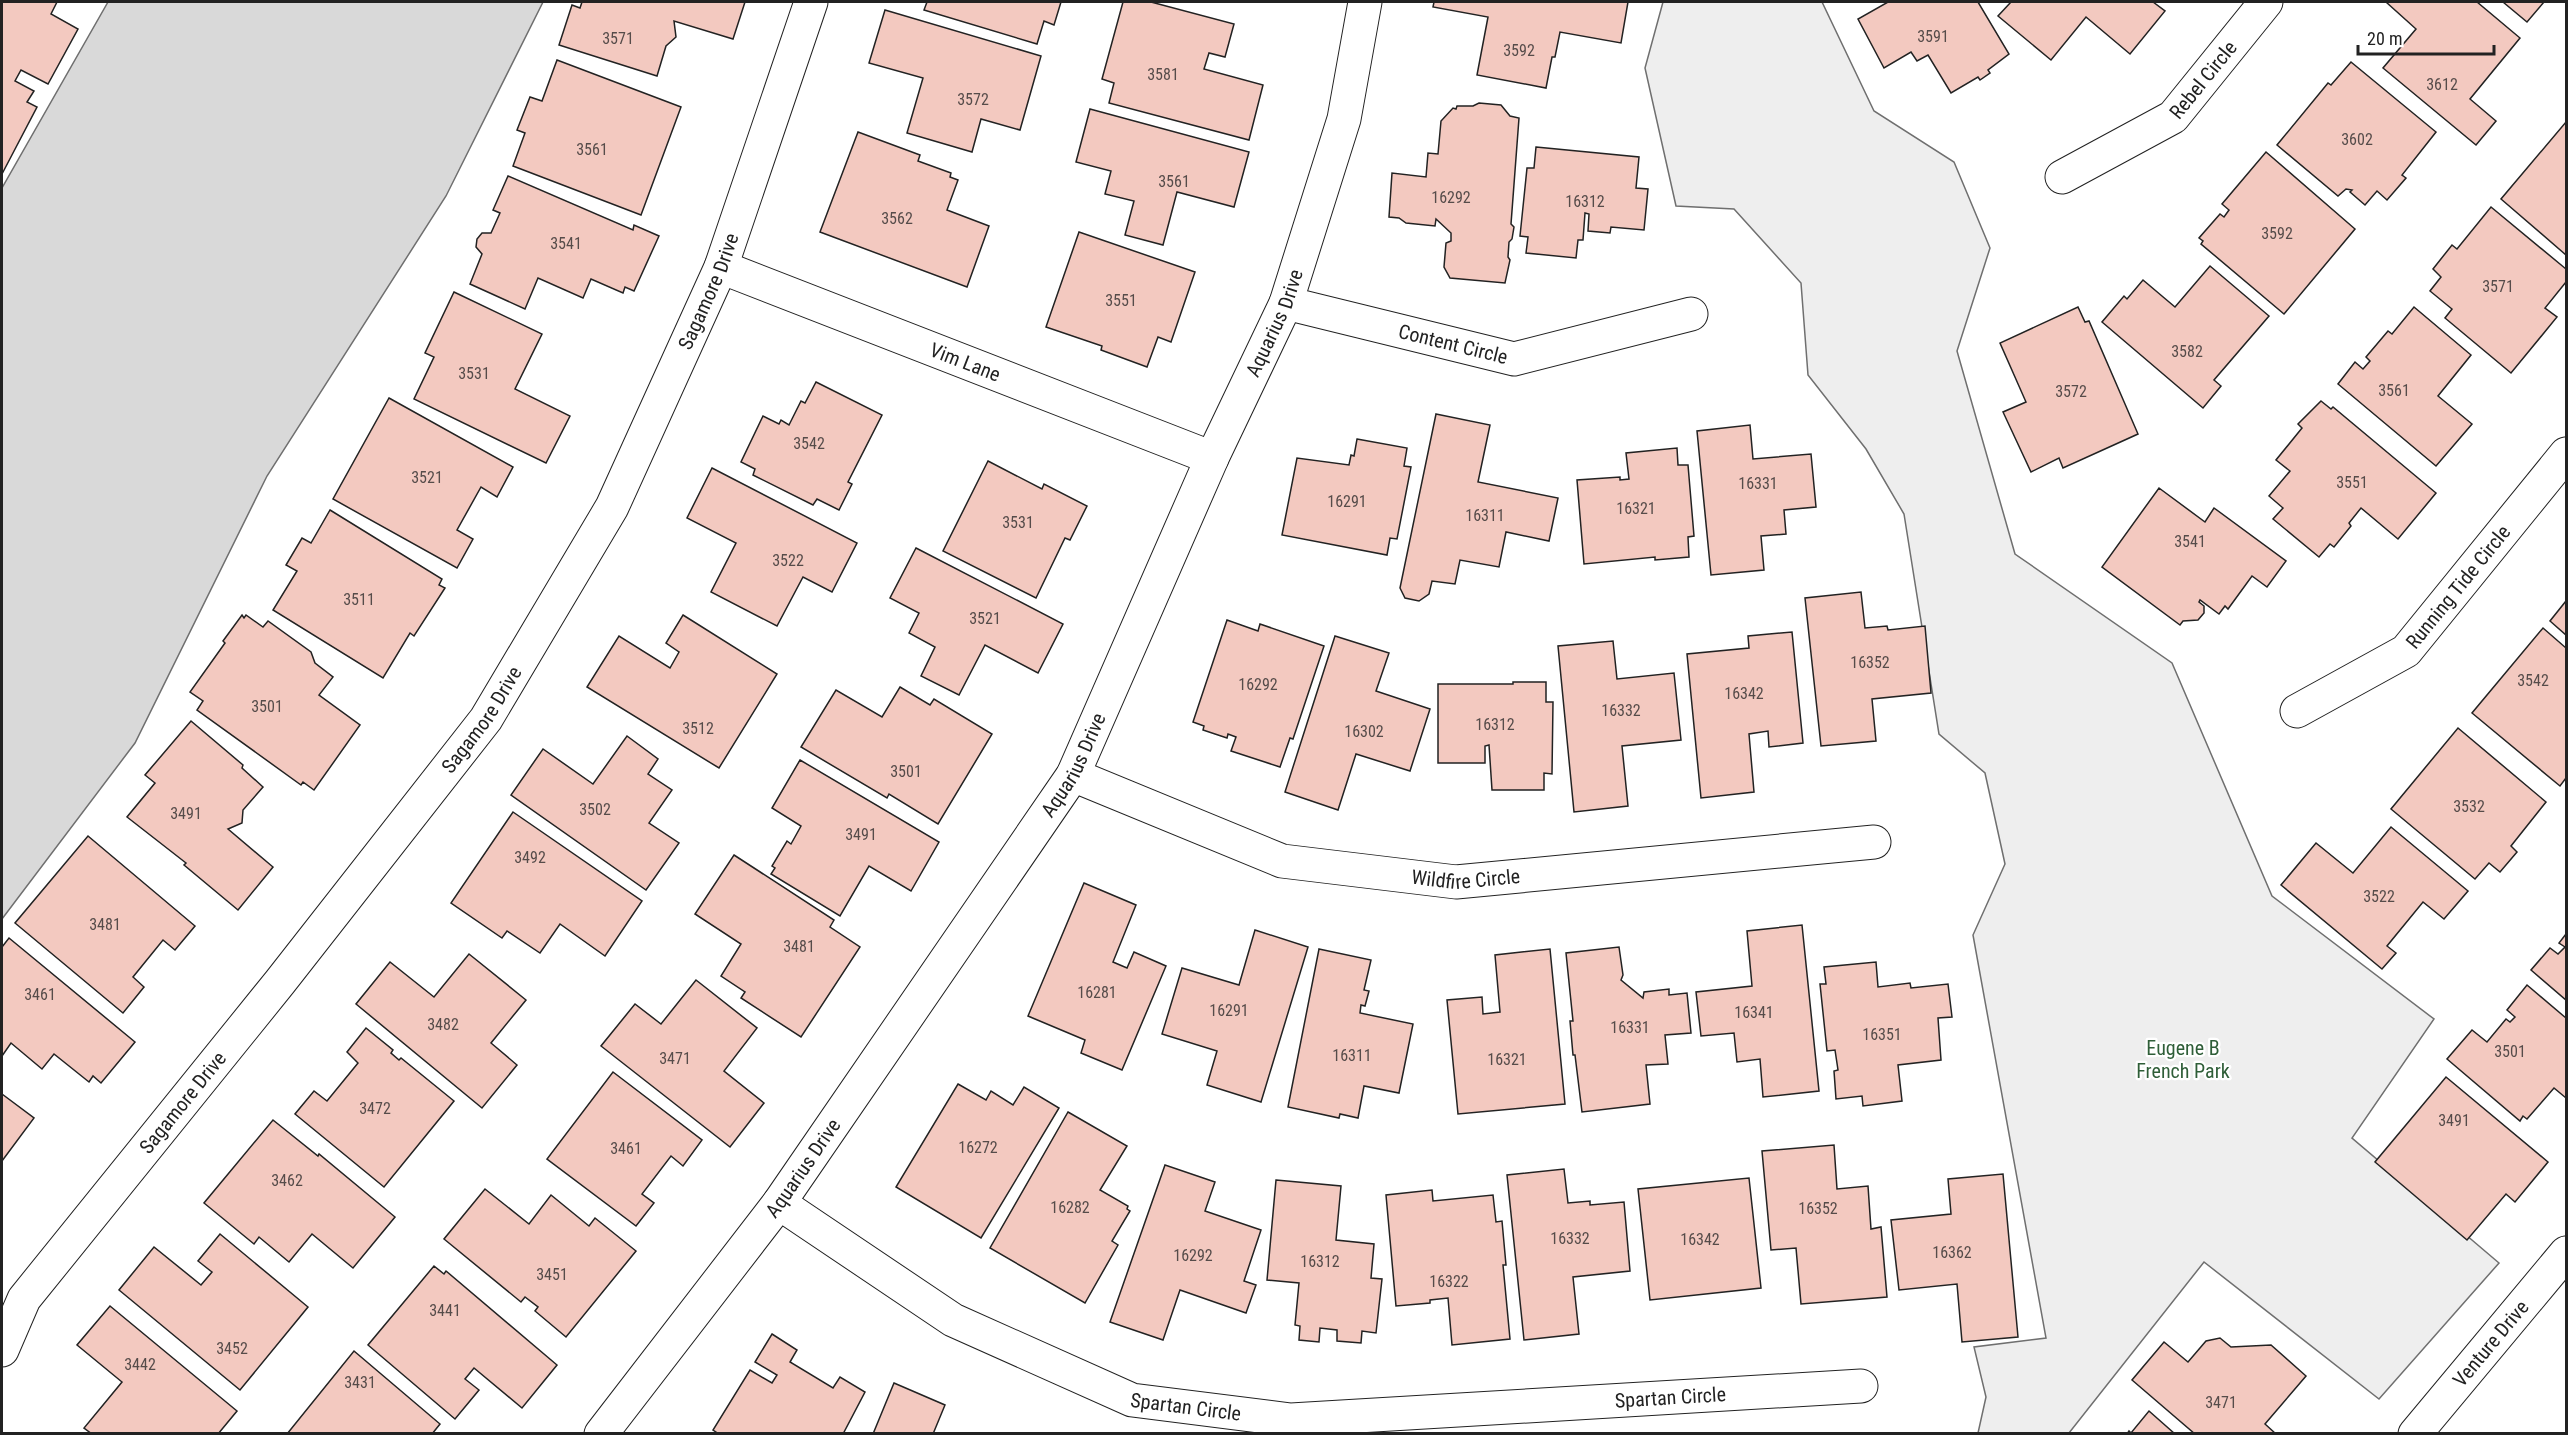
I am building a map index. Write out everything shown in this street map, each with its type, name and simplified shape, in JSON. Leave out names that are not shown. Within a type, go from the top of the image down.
[{"type":"street","name":"Sagamore Drive","points":[[2,1350],[24,1299],[280,982],[486,719],[612,507],[721,267],[811,2]]},
{"type":"street","name":"Aquarius Drive","points":[[601,1434],[779,1203],[1073,775],[1212,458],[1286,303],[1344,118],[1365,2]]},
{"type":"street","name":"Rebel Circle","points":[[2062,177],[2173,117],[2266,2]]},
{"type":"street","name":"Vim Lane","points":[[721,267],[1212,458]]},
{"type":"street","name":"Content Circle","points":[[1286,303],[1514,359],[1691,314]]},
{"type":"street","name":"Running Tide Circle","points":[[2297,711],[2406,651],[2566,454]]},
{"type":"street","name":"Wildfire Circle","points":[[1073,775],[1282,861],[1456,882],[1874,842]]},
{"type":"street","name":"Spartan Circle","points":[[779,1203],[953,1320],[1132,1400],[1292,1427],[1861,1386]]},
{"type":"street","name":"Venture Drive","points":[[2415,1434],[2566,1253]]},
{"type":"green space","name":"Eugene B French Park","points":[[1663,2],[1822,2],[1874,111],[1954,162],[1990,248],[1957,351],[2015,554],[2172,663],[2272,896],[2434,1019],[2352,1138],[2499,1263],[2379,1399],[2204,1262],[2069,1433],[1978,1433],[1986,1397],[1974,1347],[2046,1338],[1973,935],[2005,864],[1985,773],[1939,734],[1904,514],[1866,449],[1808,375],[1801,283],[1734,209],[1676,206],[1645,68]]},
{"type":"shaded area","points":[[108,2],[543,2],[446,196],[267,476],[135,743],[2,919],[2,188]]},
{"type":"building","points":[[2,2],[57,2],[51,14],[78,29],[48,84],[21,70],[15,81],[34,91],[27,102],[37,107],[2,174]]},
{"type":"building","points":[[582,2],[745,2],[733,39],[674,21],[676,37],[666,46],[657,76],[559,45],[572,5],[580,8]]},
{"type":"building","points":[[927,2],[1061,2],[1054,25],[1044,21],[1037,44],[924,10]]},
{"type":"building","points":[[1123,2],[1151,2],[1234,24],[1225,57],[1209,53],[1204,69],[1263,85],[1249,140],[1109,103],[1114,83],[1102,79]]},
{"type":"building","points":[[1434,2],[1628,2],[1621,43],[1560,32],[1546,88],[1477,75],[1488,17],[1433,7]]},
{"type":"building","points":[[1888,2],[1978,2],[2009,54],[1988,70],[1990,73],[1980,80],[1978,77],[1951,93],[1928,55],[1917,61],[1911,52],[1884,68],[1858,19]]},
{"type":"building","points":[[2011,2],[2153,2],[2165,11],[2130,54],[2086,17],[2051,60],[1998,16]]},
{"type":"building","points":[[2386,2],[2477,2],[2520,38],[2470,99],[2496,121],[2476,145],[2383,68],[2416,29]]},
{"type":"building","points":[[2503,2],[2544,2],[2527,22]]},
{"type":"building","points":[[885,10],[1041,56],[1020,130],[981,119],[972,152],[907,133],[923,78],[869,63]]},
{"type":"building","points":[[557,60],[681,107],[641,215],[513,166],[525,133],[517,130],[530,97],[542,101]]},
{"type":"building","points":[[2351,62],[2436,132],[2402,175],[2406,178],[2387,200],[2377,191],[2365,205],[2350,192],[2352,190],[2346,189],[2338,196],[2277,145],[2328,83],[2331,85]]},
{"type":"building","points":[[1479,103],[1501,105],[1510,116],[1519,118],[1511,224],[1514,227],[1512,239],[1509,242],[1508,257],[1510,260],[1505,283],[1450,278],[1444,267],[1446,243],[1451,241],[1451,233],[1436,219],[1435,226],[1406,223],[1399,218],[1389,217],[1392,173],[1426,177],[1428,153],[1438,154],[1441,121],[1457,106],[1473,106]]},
{"type":"building","points":[[1090,109],[1249,152],[1234,207],[1177,192],[1163,245],[1125,235],[1134,201],[1105,194],[1111,171],[1076,162]]},
{"type":"building","points":[[2566,122],[2566,255],[2501,199]]},
{"type":"building","points":[[858,132],[920,155],[918,161],[951,173],[950,177],[958,180],[947,210],[989,226],[967,287],[820,232]]},
{"type":"building","points":[[1536,147],[1639,157],[1636,188],[1648,189],[1644,230],[1611,227],[1610,233],[1588,231],[1589,214],[1585,213],[1583,240],[1578,240],[1576,258],[1526,253],[1528,237],[1520,236],[1527,168],[1534,168]]},
{"type":"building","points":[[2266,152],[2355,229],[2284,314],[2201,244],[2203,241],[2199,238],[2220,214],[2224,217],[2229,210],[2222,204]]},
{"type":"building","points":[[508,176],[633,230],[634,225],[659,236],[634,291],[625,287],[623,293],[591,279],[583,298],[538,278],[525,309],[470,284],[482,254],[476,247],[477,239],[482,233],[491,233],[500,213],[493,210]]},
{"type":"building","points":[[2491,207],[2566,269],[2566,282],[2545,308],[2557,317],[2511,373],[2445,318],[2452,309],[2430,291],[2441,277],[2433,269],[2452,245],[2457,249]]},
{"type":"building","points":[[1079,232],[1195,272],[1171,342],[1158,337],[1147,367],[1101,350],[1102,346],[1046,327]]},
{"type":"building","points":[[2210,266],[2269,316],[2214,380],[2221,386],[2203,408],[2102,322],[2124,296],[2127,299],[2143,280],[2175,307]]},
{"type":"building","points":[[454,292],[542,334],[515,389],[570,416],[546,463],[414,399],[434,357],[425,353]]},
{"type":"building","points":[[2078,307],[2085,322],[2089,321],[2138,434],[2063,468],[2059,458],[2031,472],[2003,412],[2026,402],[2000,343]]},
{"type":"building","points":[[2414,307],[2471,355],[2438,396],[2472,424],[2436,466],[2338,384],[2355,362],[2363,369],[2370,361],[2366,357],[2388,331],[2392,334]]},
{"type":"building","points":[[816,382],[882,415],[848,482],[852,484],[839,510],[817,499],[813,505],[753,475],[755,469],[741,462],[763,416],[779,424],[781,420],[789,425],[801,401],[805,403]]},
{"type":"building","points":[[389,398],[513,467],[497,497],[481,487],[457,530],[473,539],[457,568],[333,499]]},
{"type":"building","points":[[2321,401],[2331,409],[2333,407],[2436,493],[2398,539],[2361,508],[2349,523],[2351,526],[2334,547],[2330,544],[2319,557],[2273,519],[2283,508],[2269,496],[2290,471],[2276,460],[2302,428],[2298,424]]},
{"type":"building","points":[[1436,414],[1490,425],[1478,482],[1558,498],[1549,541],[1506,532],[1499,567],[1460,560],[1455,584],[1432,581],[1429,594],[1419,601],[1405,598],[1400,588]]},
{"type":"building","points":[[1750,425],[1753,459],[1811,454],[1816,507],[1784,510],[1786,534],[1761,536],[1764,570],[1711,575],[1697,431]]},
{"type":"building","points":[[1357,439],[1407,448],[1404,466],[1411,467],[1397,539],[1390,538],[1387,555],[1282,535],[1297,458],[1349,465],[1351,455],[1354,456]]},
{"type":"building","points":[[1677,448],[1678,465],[1688,465],[1694,536],[1688,537],[1689,557],[1655,560],[1655,557],[1584,564],[1577,480],[1620,477],[1620,480],[1629,479],[1626,453]]},
{"type":"building","points":[[988,461],[1042,489],[1044,484],[1087,506],[1070,540],[1065,538],[1036,598],[943,551]]},
{"type":"building","points":[[712,468],[857,543],[832,592],[803,577],[777,626],[711,592],[736,543],[687,518]]},
{"type":"building","points":[[2159,488],[2205,522],[2214,508],[2286,561],[2267,587],[2252,576],[2228,609],[2225,606],[2219,614],[2200,600],[2199,602],[2204,606],[2204,613],[2198,620],[2183,621],[2180,625],[2102,567]]},
{"type":"building","points":[[330,510],[442,579],[439,585],[445,588],[414,636],[410,633],[383,678],[273,610],[297,571],[286,565],[302,538],[311,543]]},
{"type":"building","points":[[916,548],[1063,624],[1038,673],[985,645],[959,695],[921,676],[935,647],[909,633],[919,613],[890,598]]},
{"type":"building","points":[[1861,592],[1865,628],[1887,626],[1888,630],[1925,626],[1931,693],[1872,699],[1876,741],[1821,746],[1805,598]]},
{"type":"building","points":[[2566,601],[2566,635],[2550,621]]},
{"type":"building","points":[[242,615],[244,618],[246,615],[263,627],[268,621],[311,652],[315,663],[333,677],[319,695],[360,725],[314,790],[303,782],[301,785],[197,710],[203,701],[190,692]]},
{"type":"building","points":[[683,615],[777,674],[719,768],[587,687],[619,636],[670,668],[679,652],[666,643]]},
{"type":"building","points":[[1227,620],[1258,631],[1260,624],[1324,646],[1293,739],[1290,738],[1280,767],[1231,751],[1236,737],[1228,734],[1227,738],[1203,730],[1204,726],[1193,722]]},
{"type":"building","points":[[2543,628],[2566,648],[2566,778],[2560,786],[2472,713]]},
{"type":"building","points":[[1792,632],[1803,743],[1769,747],[1768,731],[1749,734],[1754,792],[1701,798],[1687,654],[1749,648],[1748,636]]},
{"type":"building","points":[[1335,636],[1389,653],[1376,691],[1430,709],[1410,771],[1356,754],[1338,810],[1285,792]]},
{"type":"building","points":[[1613,641],[1617,679],[1674,673],[1681,740],[1622,746],[1628,806],[1574,812],[1558,646]]},
{"type":"building","points":[[1513,682],[1546,682],[1546,702],[1553,702],[1552,774],[1544,773],[1544,790],[1492,790],[1489,745],[1485,746],[1485,763],[1438,763],[1438,684],[1513,684]]},
{"type":"building","points":[[900,687],[930,705],[934,699],[992,734],[938,824],[889,794],[887,798],[801,747],[836,690],[882,717]]},
{"type":"building","points":[[191,721],[243,765],[242,768],[263,787],[243,810],[242,823],[228,829],[273,867],[238,910],[184,865],[186,863],[127,817],[155,783],[145,775]]},
{"type":"building","points":[[2458,728],[2546,802],[2511,846],[2517,852],[2500,872],[2489,863],[2475,879],[2391,809]]},
{"type":"building","points":[[627,736],[658,759],[648,774],[672,790],[649,823],[679,843],[646,890],[511,795],[543,749],[593,784]]},
{"type":"building","points":[[800,760],[939,842],[911,891],[869,866],[840,916],[771,874],[775,868],[772,866],[787,841],[791,844],[801,826],[772,808]]},
{"type":"building","points":[[513,812],[642,901],[605,956],[560,924],[540,953],[507,931],[502,938],[451,903]]},
{"type":"building","points":[[2391,827],[2468,891],[2444,919],[2423,902],[2387,946],[2396,953],[2382,969],[2281,885],[2316,843],[2353,873]]},
{"type":"building","points":[[88,836],[195,926],[175,950],[163,940],[133,977],[144,987],[123,1013],[15,923]]},
{"type":"building","points":[[734,855],[834,920],[830,927],[860,947],[801,1037],[741,998],[745,992],[721,976],[741,944],[695,914]]},
{"type":"building","points":[[1084,883],[1136,905],[1113,962],[1127,968],[1134,952],[1166,966],[1122,1070],[1081,1053],[1085,1040],[1028,1016]]},
{"type":"building","points":[[1802,925],[1819,1091],[1763,1097],[1760,1059],[1737,1062],[1734,1033],[1701,1036],[1696,992],[1752,986],[1747,931]]},
{"type":"building","points":[[1255,930],[1308,947],[1261,1102],[1207,1085],[1217,1051],[1162,1034],[1182,968],[1239,985]]},
{"type":"building","points":[[2566,934],[2566,1000],[2531,970],[2550,948],[2558,954],[2565,947],[2559,943]]},
{"type":"building","points":[[9,938],[135,1042],[101,1083],[93,1076],[89,1082],[54,1054],[42,1069],[11,1043],[2,1056],[2,947]]},
{"type":"building","points":[[1619,947],[1623,975],[1621,980],[1643,998],[1644,992],[1669,989],[1669,995],[1687,993],[1691,1033],[1665,1035],[1668,1064],[1646,1065],[1650,1104],[1582,1112],[1575,1055],[1573,1055],[1570,1021],[1573,1021],[1566,953]]},
{"type":"building","points":[[1319,949],[1371,960],[1364,990],[1369,991],[1365,1006],[1361,1005],[1360,1013],[1413,1024],[1399,1093],[1364,1086],[1358,1118],[1340,1114],[1339,1118],[1288,1107]]},
{"type":"building","points":[[1550,949],[1565,1104],[1458,1114],[1447,1000],[1482,997],[1483,1014],[1500,1012],[1495,955]]},
{"type":"building","points":[[469,954],[526,1000],[491,1043],[517,1065],[482,1108],[356,1004],[390,962],[434,997]]},
{"type":"building","points":[[1876,962],[1878,987],[1910,983],[1911,988],[1948,984],[1952,1017],[1938,1018],[1941,1060],[1898,1065],[1902,1101],[1863,1106],[1862,1096],[1836,1099],[1834,1071],[1838,1070],[1835,1050],[1827,1051],[1820,984],[1826,984],[1824,967]]},
{"type":"building","points":[[696,980],[757,1028],[724,1071],[764,1103],[730,1147],[601,1046],[635,1004],[661,1024]]},
{"type":"building","points":[[2527,985],[2566,1018],[2566,1098],[2554,1088],[2527,1119],[2523,1116],[2520,1121],[2447,1059],[2472,1030],[2487,1042],[2506,1019],[2510,1022],[2515,1017],[2507,1010]]},
{"type":"building","points":[[366,1028],[393,1050],[391,1053],[399,1060],[401,1058],[454,1101],[384,1187],[295,1114],[314,1091],[327,1101],[358,1063],[347,1052]]},
{"type":"building","points":[[613,1072],[702,1140],[683,1166],[671,1156],[642,1194],[654,1203],[636,1226],[547,1159]]},
{"type":"building","points":[[2446,1077],[2548,1162],[2515,1202],[2506,1194],[2467,1240],[2375,1162]]},
{"type":"building","points":[[958,1084],[986,1100],[991,1091],[1013,1105],[1024,1087],[1059,1108],[981,1238],[896,1187]]},
{"type":"building","points":[[2,1094],[34,1118],[2,1161]]},
{"type":"building","points":[[1068,1112],[1127,1146],[1100,1190],[1128,1206],[1127,1209],[1130,1211],[1112,1241],[1118,1245],[1085,1303],[990,1248]]},
{"type":"building","points":[[273,1120],[318,1156],[319,1154],[395,1217],[353,1268],[312,1234],[289,1262],[259,1237],[254,1244],[204,1203]]},
{"type":"building","points":[[1834,1145],[1837,1189],[1868,1186],[1871,1229],[1881,1227],[1887,1297],[1801,1304],[1796,1248],[1771,1250],[1762,1151]]},
{"type":"building","points":[[1165,1165],[1215,1182],[1205,1211],[1261,1230],[1244,1281],[1256,1285],[1246,1313],[1180,1290],[1163,1340],[1110,1322]]},
{"type":"building","points":[[1564,1169],[1568,1203],[1590,1201],[1590,1205],[1624,1202],[1630,1271],[1573,1277],[1579,1334],[1524,1340],[1507,1175]]},
{"type":"building","points":[[2003,1174],[2018,1337],[1962,1342],[1957,1284],[1899,1290],[1891,1220],[1951,1214],[1948,1179]]},
{"type":"building","points":[[1749,1178],[1761,1288],[1650,1300],[1638,1189]]},
{"type":"building","points":[[1276,1180],[1341,1186],[1336,1240],[1374,1244],[1371,1278],[1382,1279],[1376,1333],[1362,1331],[1361,1343],[1337,1341],[1337,1330],[1320,1328],[1319,1342],[1299,1340],[1300,1326],[1295,1325],[1299,1283],[1267,1280]]},
{"type":"building","points":[[485,1189],[529,1224],[551,1195],[589,1226],[595,1218],[636,1251],[566,1337],[535,1311],[538,1307],[525,1297],[521,1302],[444,1239]]},
{"type":"building","points":[[1432,1190],[1433,1201],[1493,1195],[1496,1222],[1502,1221],[1506,1265],[1503,1265],[1510,1339],[1452,1345],[1448,1298],[1430,1300],[1430,1303],[1396,1306],[1386,1195]]},
{"type":"building","points":[[220,1234],[308,1307],[240,1390],[119,1290],[154,1247],[201,1285],[212,1272],[198,1261]]},
{"type":"building","points":[[434,1266],[444,1274],[446,1271],[557,1365],[522,1408],[474,1368],[465,1379],[479,1390],[455,1419],[368,1345]]},
{"type":"building","points":[[110,1306],[237,1411],[218,1434],[92,1434],[84,1428],[122,1382],[77,1345]]},
{"type":"building","points":[[772,1334],[797,1350],[790,1362],[833,1388],[840,1377],[865,1392],[843,1434],[719,1434],[713,1430],[750,1370],[772,1383],[777,1375],[755,1362]]},
{"type":"building","points":[[2220,1338],[2231,1347],[2271,1345],[2306,1376],[2265,1424],[2276,1434],[2195,1434],[2132,1380],[2164,1342],[2188,1362],[2206,1341]]},
{"type":"building","points":[[354,1351],[440,1424],[432,1434],[287,1434]]},
{"type":"building","points":[[894,1383],[945,1405],[933,1434],[873,1434]]},
{"type":"building","points":[[2149,1411],[2175,1434],[2127,1434],[2129,1431],[2131,1433]]}]
